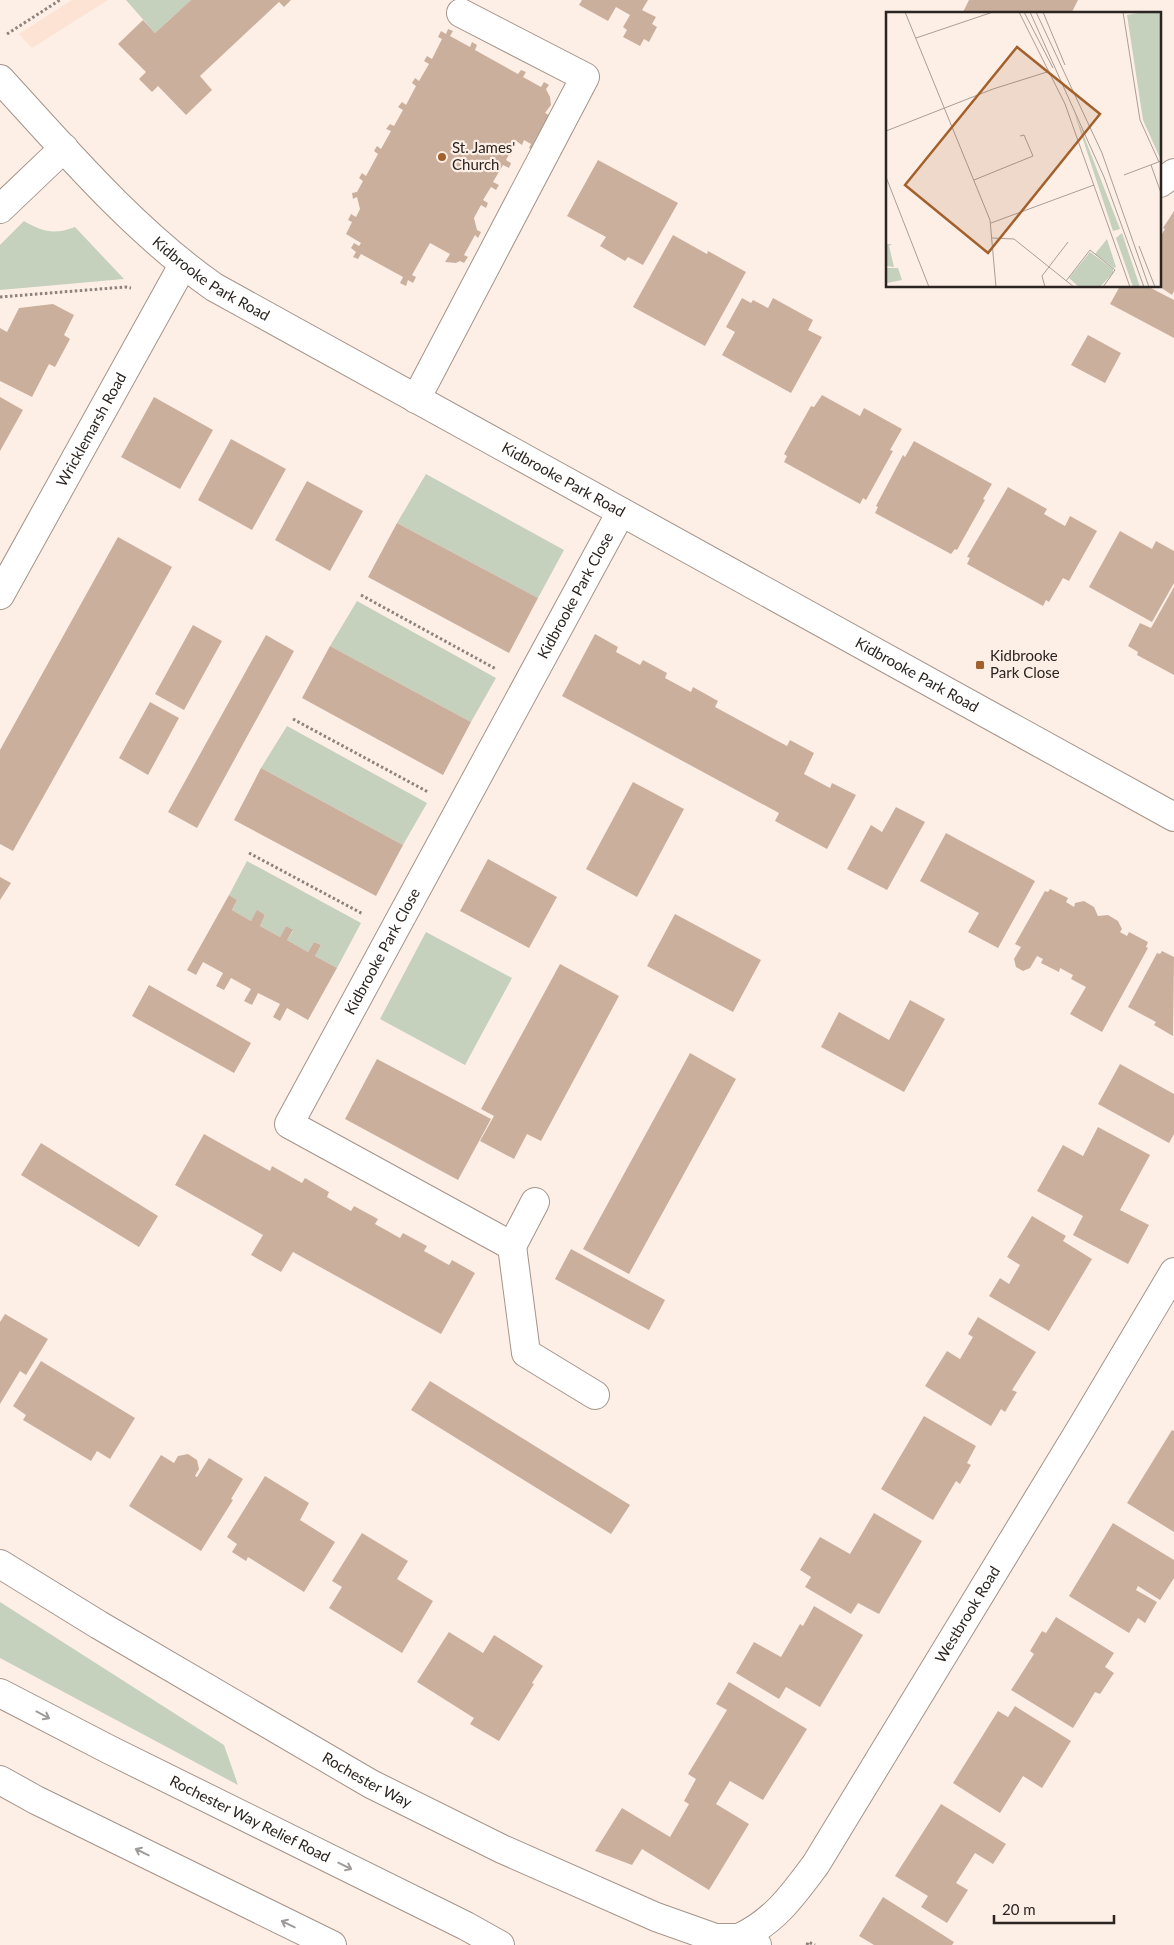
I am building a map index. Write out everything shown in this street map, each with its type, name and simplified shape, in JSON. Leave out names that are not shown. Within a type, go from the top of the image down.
[{"type":"main road","points":[[416,400],[585,77],[461,13]]},
{"type":"main road","name":"Kidbrooke Park Road","points":[[0,79],[138,225],[182,265],[214,287],[1174,817]]},
{"type":"main road","points":[[0,209],[64,148]]},
{"type":"main road","points":[[1162,182],[1174,173]]},
{"type":"main road","name":"Wricklemarsh Road","points":[[0,595],[182,265]]},
{"type":"main road","name":"Kidbrooke Park Close","points":[[512,1246],[289,1124],[621,512]]},
{"type":"main road","points":[[535,1202],[512,1246],[526,1353],[595,1395]]},
{"type":"main road","name":"Westbrook Road","points":[[748,1941],[754,1931],[778,1912],[816,1864],[1174,1272]]},
{"type":"main road","name":"Rochester Way","points":[[0,1564],[99,1625],[371,1784],[502,1849],[656,1917],[715,1938],[748,1941]]},
{"type":"main road","name":"Rochester Way Relief Road","points":[[0,1693],[110,1750],[466,1926],[500,1945]]},
{"type":"main road","points":[[0,1780],[36,1800],[332,1945]]},
{"type":"main road","points":[[466,1926],[519,1945]]},
{"type":"path","points":[[7,34],[60,0]]},
{"type":"path","points":[[0,297],[125,287],[136,288]]},
{"type":"path","points":[[361,595],[498,670]]},
{"type":"path","points":[[293,719],[430,794]]},
{"type":"path","points":[[249,853],[364,915]]},
{"type":"path","points":[[807,1945],[808,1942],[815,1945]]},
{"type":"shaded area","points":[[72,0],[108,0],[32,48],[19,34]]},
{"type":"green space","points":[[126,0],[191,0],[155,33]]},
{"type":"green space","points":[[24,221],[37,228],[55,232],[75,227],[124,279],[0,290],[0,245]]},
{"type":"green space","points":[[426,474],[564,550],[538,598],[397,523]]},
{"type":"green space","points":[[357,601],[496,678],[471,722],[330,646]]},
{"type":"green space","points":[[287,726],[427,803],[403,845],[261,768]]},
{"type":"green space","points":[[247,861],[361,923],[337,968],[315,956],[321,945],[314,942],[308,952],[287,940],[293,931],[286,926],[280,937],[260,926],[265,915],[257,911],[251,921],[232,910],[237,900],[229,895]]},
{"type":"green space","points":[[426,932],[512,978],[465,1065],[380,1019]]},
{"type":"green space","points":[[0,1602],[224,1745],[238,1785],[0,1658]]},
{"type":"building","points":[[191,0],[291,0],[284,7],[279,2],[200,76],[212,90],[186,115],[158,86],[152,92],[139,79],[146,72],[118,44],[143,20],[155,33]]},
{"type":"building","points":[[582,0],[648,0],[642,10],[656,17],[652,24],[657,27],[649,42],[644,39],[640,46],[623,37],[627,30],[623,27],[630,15],[616,7],[608,21],[579,5]]},
{"type":"building","points":[[969,0],[1078,0],[1072,12],[963,12]]},
{"type":"building","name":"St. James' Church","points":[[448,29],[453,31],[450,36],[470,47],[472,42],[477,45],[475,50],[518,74],[521,70],[526,72],[523,77],[541,87],[544,82],[549,85],[546,89],[551,105],[545,113],[553,117],[534,151],[529,148],[531,144],[524,140],[522,145],[516,141],[506,160],[511,163],[509,168],[503,165],[493,182],[499,185],[496,190],[491,187],[483,200],[488,203],[486,208],[481,205],[474,218],[477,230],[481,232],[478,238],[475,235],[464,255],[468,257],[464,263],[460,261],[456,263],[445,262],[450,254],[430,243],[412,275],[416,277],[413,283],[408,280],[406,286],[400,283],[403,277],[361,254],[358,259],[353,257],[356,252],[351,248],[354,243],[359,246],[361,243],[346,234],[352,222],[348,220],[351,214],[356,217],[360,209],[357,197],[353,199],[352,193],[357,192],[363,181],[359,178],[362,173],[366,176],[378,154],[374,151],[377,146],[381,149],[391,131],[386,129],[390,124],[394,126],[403,110],[398,107],[402,102],[406,105],[416,86],[412,83],[415,78],[419,81],[429,64],[424,61],[427,56],[432,59],[442,39],[438,37],[441,31],[446,34]]},
{"type":"building","points":[[598,160],[678,203],[643,265],[628,257],[625,261],[600,246],[606,237],[567,216]]},
{"type":"building","points":[[1174,211],[1174,291],[1172,295],[1162,288],[1162,234],[1165,229],[1163,228]]},
{"type":"building","points":[[673,235],[707,254],[708,251],[746,272],[705,346],[633,307]]},
{"type":"building","points":[[1119,288],[1151,288],[1174,300],[1174,338],[1110,304]]},
{"type":"building","points":[[742,298],[751,303],[753,300],[768,308],[773,298],[813,320],[808,330],[822,337],[791,393],[722,355],[735,332],[726,327]]},
{"type":"building","points":[[53,304],[74,315],[64,335],[70,339],[55,367],[49,364],[32,397],[0,381],[0,328],[7,332],[19,308]]},
{"type":"building","points":[[1088,335],[1121,353],[1105,383],[1071,365]]},
{"type":"building","points":[[822,395],[860,416],[864,408],[902,429],[890,450],[893,451],[866,500],[863,498],[860,504],[784,462],[787,456],[784,454],[811,406],[814,407]]},
{"type":"building","points":[[0,397],[23,410],[0,451]]},
{"type":"building","points":[[154,397],[213,430],[180,489],[121,457]]},
{"type":"building","points":[[231,439],[286,469],[252,530],[198,500]]},
{"type":"building","points":[[914,441],[992,484],[957,550],[955,549],[951,554],[875,513],[878,507],[876,506],[903,455],[905,457]]},
{"type":"building","points":[[307,481],[363,511],[330,571],[275,540]]},
{"type":"building","points":[[1008,487],[1047,509],[1044,514],[1065,526],[1070,516],[1097,531],[1069,581],[1063,578],[1049,602],[1046,600],[1043,606],[967,564],[970,558],[967,557]]},
{"type":"building","points":[[397,523],[538,598],[509,653],[368,577]]},
{"type":"building","points":[[1120,531],[1152,549],[1156,541],[1174,551],[1174,583],[1152,622],[1089,587]]},
{"type":"building","points":[[118,537],[172,567],[13,851],[0,844],[0,750]]},
{"type":"building","points":[[1174,587],[1174,675],[1137,655],[1138,652],[1128,646],[1140,623],[1151,628]]},
{"type":"building","points":[[193,625],[222,641],[184,710],[155,694]]},
{"type":"building","points":[[595,634],[618,647],[616,652],[640,665],[643,660],[667,673],[665,678],[691,692],[693,687],[718,701],[715,707],[787,746],[790,740],[814,753],[804,774],[830,788],[832,783],[856,795],[827,849],[775,821],[779,813],[562,696]]},
{"type":"building","points":[[266,635],[294,651],[197,828],[168,812]]},
{"type":"building","points":[[330,646],[471,722],[443,775],[302,698]]},
{"type":"building","points":[[150,702],[179,718],[148,775],[119,758]]},
{"type":"building","points":[[261,768],[403,845],[376,896],[234,820]]},
{"type":"building","points":[[633,782],[684,809],[637,897],[586,869]]},
{"type":"building","points":[[896,807],[925,822],[887,890],[847,869],[871,825],[882,832]]},
{"type":"building","points":[[946,833],[1035,881],[998,948],[968,932],[979,913],[920,881]]},
{"type":"building","points":[[488,859],[557,897],[529,948],[460,911]]},
{"type":"building","points":[[0,877],[11,883],[0,900]]},
{"type":"building","points":[[1050,889],[1068,898],[1066,902],[1074,907],[1075,903],[1084,901],[1094,907],[1098,916],[1108,915],[1118,921],[1122,929],[1120,932],[1127,936],[1129,932],[1148,942],[1146,947],[1148,948],[1102,1032],[1070,1014],[1086,987],[1071,979],[1073,975],[1060,968],[1059,972],[1041,963],[1043,959],[1037,956],[1030,968],[1023,971],[1016,967],[1014,959],[1021,947],[1015,944],[1045,891],[1048,892]]},
{"type":"building","points":[[229,895],[237,900],[232,910],[251,921],[257,910],[265,915],[260,926],[280,937],[286,926],[293,930],[287,940],[308,952],[314,942],[321,945],[315,956],[337,968],[308,1020],[287,1008],[280,1021],[273,1017],[280,1004],[258,993],[252,1005],[244,1001],[251,989],[231,978],[224,990],[216,986],[223,973],[203,962],[196,975],[187,970]]},
{"type":"building","points":[[675,914],[761,960],[733,1012],[647,966]]},
{"type":"building","points":[[1162,951],[1174,957],[1173,1036],[1154,1025],[1156,1022],[1128,1007],[1157,953],[1160,954]]},
{"type":"building","points":[[560,964],[619,996],[541,1141],[527,1134],[514,1159],[480,1141],[494,1116],[481,1109]]},
{"type":"building","points":[[149,985],[251,1043],[234,1073],[132,1016]]},
{"type":"building","points":[[910,1000],[945,1019],[904,1092],[821,1047],[839,1012],[889,1040]]},
{"type":"building","points":[[690,1053],[736,1079],[629,1274],[583,1249]]},
{"type":"building","points":[[377,1059],[491,1119],[458,1180],[345,1119]]},
{"type":"building","points":[[1120,1064],[1174,1094],[1174,1134],[1169,1143],[1098,1104]]},
{"type":"building","points":[[1098,1127],[1150,1155],[1120,1210],[1149,1225],[1128,1264],[1073,1235],[1083,1216],[1037,1191],[1063,1145],[1083,1156]]},
{"type":"building","points":[[204,1134],[270,1171],[272,1166],[302,1183],[305,1178],[329,1192],[327,1197],[351,1211],[354,1206],[378,1219],[375,1224],[400,1238],[403,1233],[427,1246],[424,1251],[449,1265],[452,1260],[475,1273],[441,1334],[293,1252],[281,1272],[251,1255],[263,1235],[175,1185]]},
{"type":"building","points":[[41,1143],[158,1216],[139,1247],[21,1175]]},
{"type":"building","points":[[1032,1216],[1066,1236],[1063,1241],[1092,1259],[1049,1331],[989,1296],[1000,1278],[1009,1284],[1020,1265],[1007,1257]]},
{"type":"building","points":[[571,1249],[665,1300],[649,1330],[555,1279]]},
{"type":"building","points":[[5,1314],[48,1339],[26,1375],[20,1371],[0,1404],[0,1322]]},
{"type":"building","points":[[978,1317],[1036,1352],[1012,1390],[1017,1392],[1005,1412],[1001,1409],[991,1426],[925,1386],[947,1351],[960,1359],[973,1337],[968,1334]]},
{"type":"building","points":[[41,1361],[135,1418],[110,1459],[97,1451],[91,1461],[23,1420],[26,1415],[13,1406]]},
{"type":"building","points":[[430,1381],[630,1505],[611,1534],[411,1410]]},
{"type":"building","points":[[924,1416],[976,1446],[967,1463],[971,1465],[960,1484],[956,1481],[933,1520],[881,1489]]},
{"type":"building","points":[[1172,1430],[1174,1431],[1174,1532],[1127,1503]]},
{"type":"building","points":[[188,1454],[197,1460],[199,1469],[195,1476],[197,1477],[209,1458],[243,1479],[231,1499],[233,1500],[201,1551],[129,1506],[161,1455],[174,1463],[178,1456]]},
{"type":"building","points":[[265,1476],[309,1503],[300,1520],[335,1542],[304,1592],[248,1557],[246,1561],[232,1552],[237,1544],[227,1537]]},
{"type":"building","points":[[874,1513],[922,1541],[879,1614],[858,1603],[851,1614],[805,1587],[811,1577],[800,1570],[820,1537],[850,1554]]},
{"type":"building","points":[[1113,1523],[1174,1560],[1174,1578],[1160,1600],[1138,1586],[1136,1590],[1157,1602],[1145,1623],[1138,1618],[1129,1633],[1069,1596]]},
{"type":"building","points":[[362,1533],[408,1561],[397,1579],[433,1601],[402,1653],[329,1608],[342,1587],[332,1581]]},
{"type":"building","points":[[814,1606],[863,1635],[820,1707],[786,1687],[779,1699],[736,1673],[754,1642],[781,1657],[800,1624],[803,1626]]},
{"type":"building","points":[[1056,1617],[1114,1653],[1105,1667],[1114,1673],[1100,1694],[1095,1692],[1073,1728],[1011,1690],[1034,1654],[1030,1651],[1042,1631],[1046,1633]]},
{"type":"building","points":[[449,1632],[483,1653],[494,1635],[543,1666],[499,1741],[470,1724],[474,1718],[417,1682]]},
{"type":"building","points":[[729,1682],[807,1729],[763,1800],[730,1781],[716,1804],[749,1824],[709,1890],[642,1849],[632,1865],[595,1851],[622,1808],[670,1837],[689,1804],[684,1801],[696,1779],[688,1774],[727,1710],[716,1704]]},
{"type":"building","points":[[1015,1706],[1071,1741],[1042,1788],[1023,1776],[1000,1813],[953,1783],[998,1711],[1008,1717]]},
{"type":"building","points":[[941,1804],[1006,1844],[993,1864],[975,1853],[956,1883],[968,1890],[947,1923],[921,1907],[928,1896],[895,1876]]},
{"type":"building","points":[[883,1897],[954,1942],[952,1945],[874,1945],[859,1936]]},
{"type":"place","name":"St. James' Church","points":[[442,157]]},
{"type":"place","name":"Kidbrooke Park Close","points":[[980,665]]}]
